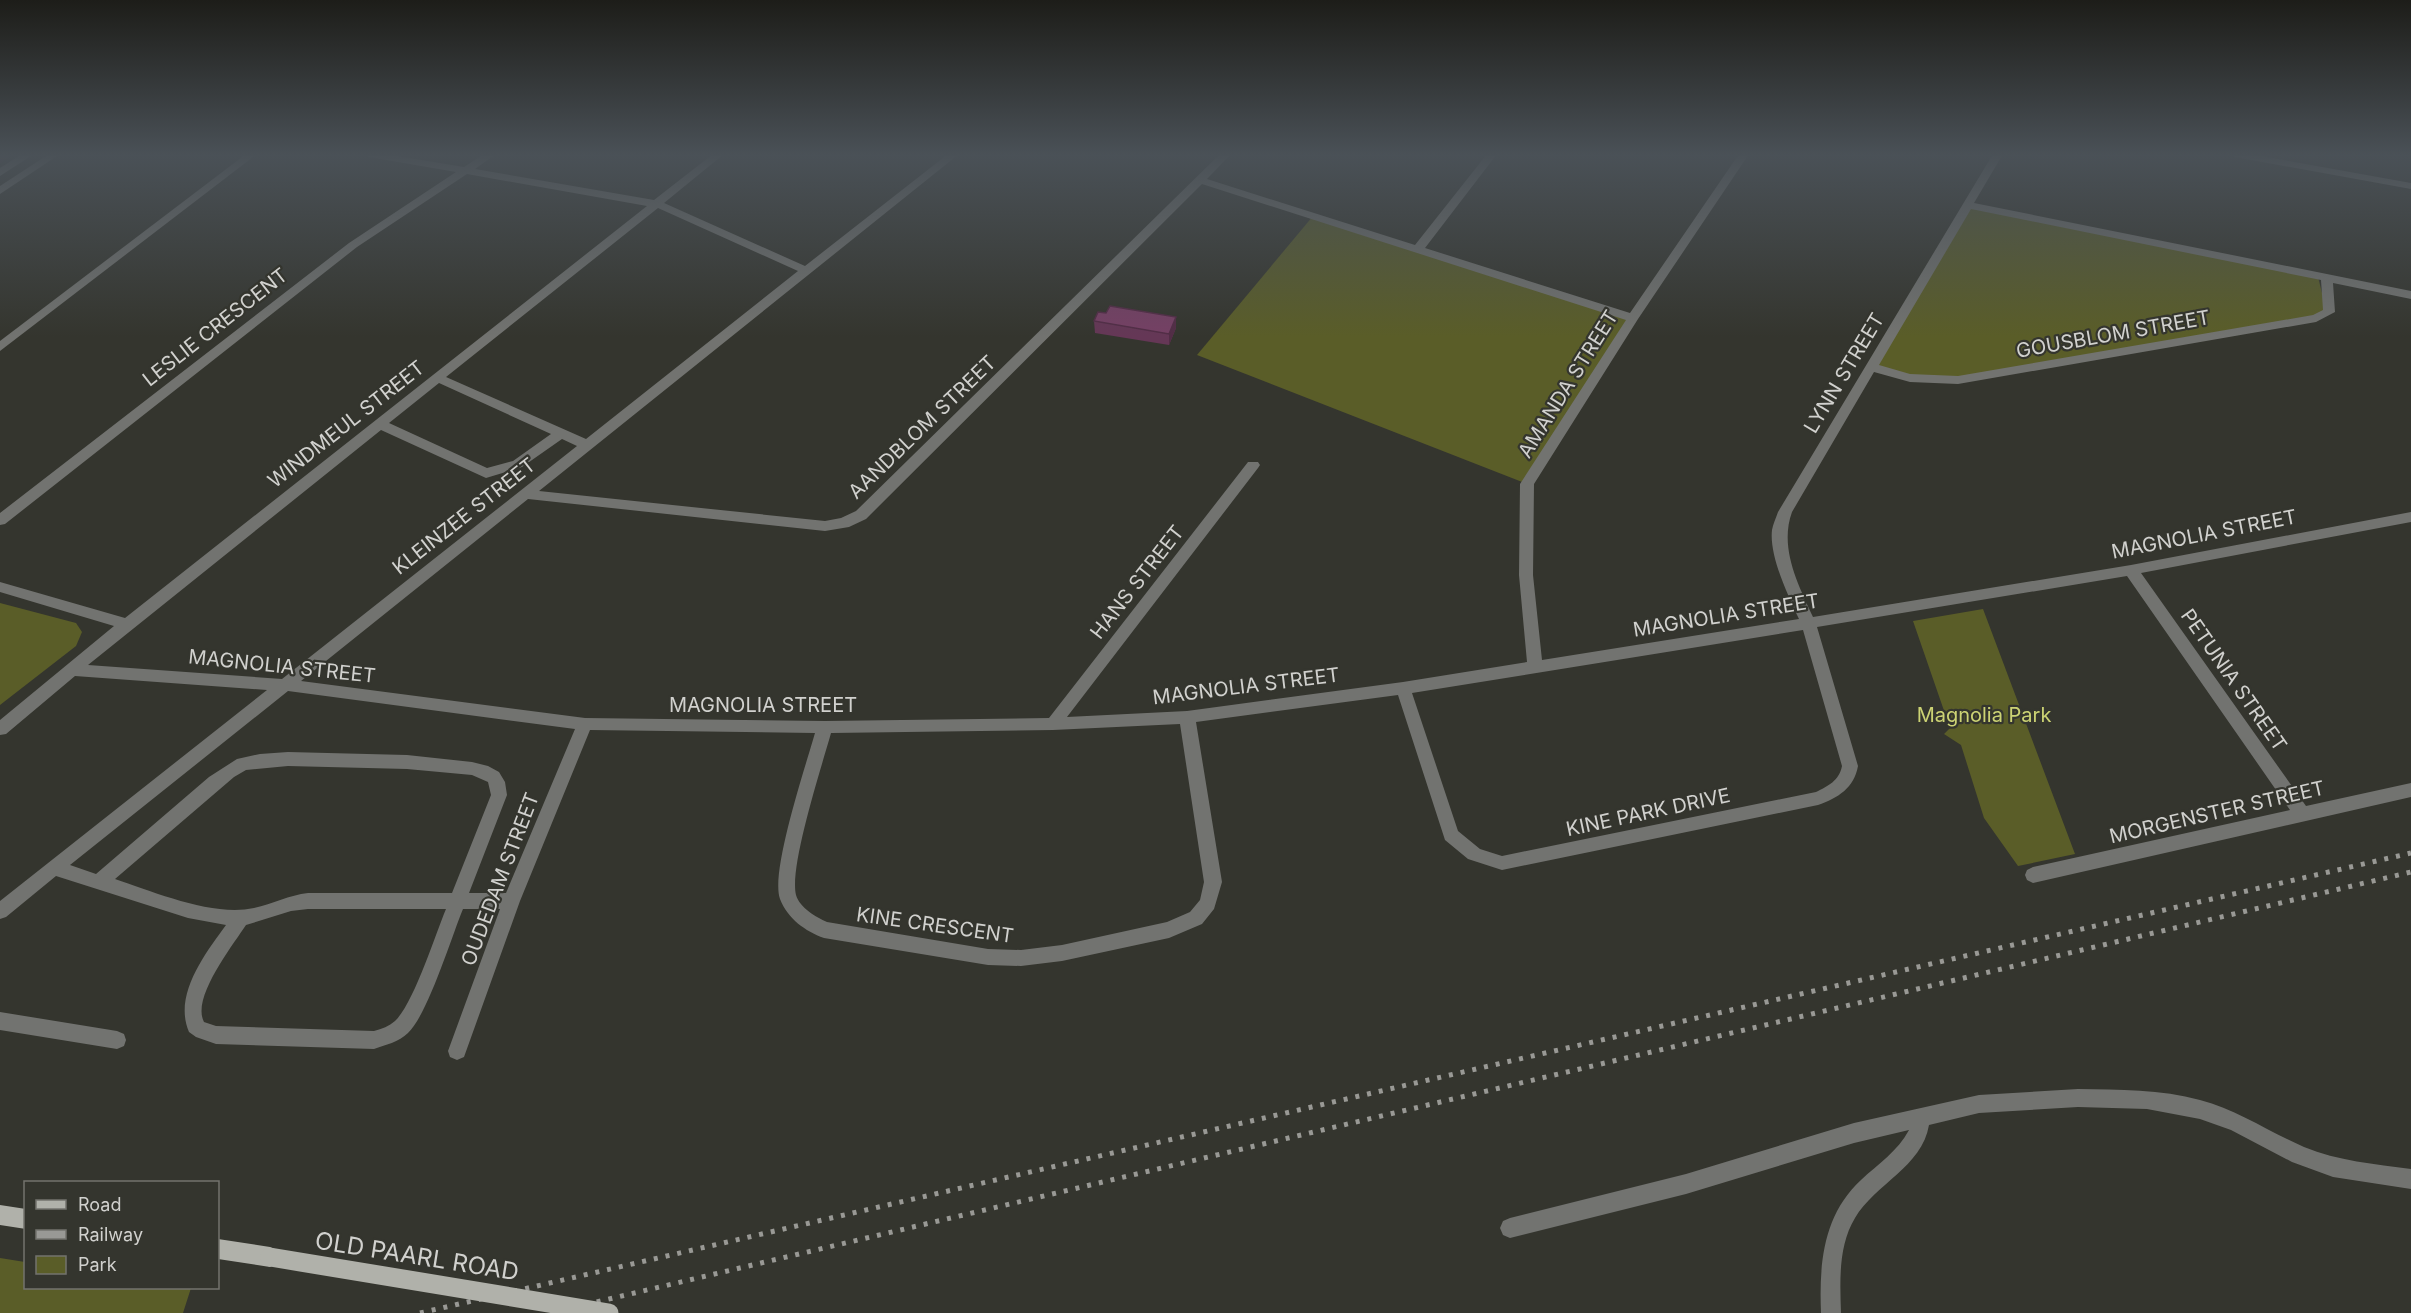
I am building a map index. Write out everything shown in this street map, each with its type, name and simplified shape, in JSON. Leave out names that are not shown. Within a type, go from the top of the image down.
[{"type":"main road","points":[[0,1215],[24,1219]]},
{"type":"main road","name":"OLD PAARL ROAD","points":[[219,1249],[609,1313]]},
{"type":"street","points":[[0,347],[172,215]]},
{"type":"street","name":"LESLIE CRESCENT","points":[[0,520],[308,279],[398,215]]},
{"type":"street","name":"WINDMEUL STREET","points":[[0,729],[127,624],[643,215]]},
{"type":"street","points":[[682,215],[807,271]]},
{"type":"street","name":"KLEINZEE STREET","points":[[0,911],[877,215]]},
{"type":"street","name":"AANDBLOM STREET","points":[[525,494],[825,526],[844,523],[861,515],[879,498],[1164,215]]},
{"type":"street","points":[[1309,215],[1633,318]]},
{"type":"street","points":[[1417,250],[1444,215]]},
{"type":"street","name":"AMANDA STREET","points":[[1535,667],[1526,575],[1527,484],[1633,318],[1703,215]]},
{"type":"street","name":"LYNN STREET","points":[[1808,623],[1792,586],[1779,544],[1779,528],[1785,512],[1962,215]]},
{"type":"street","points":[[2019,215],[2411,296]]},
{"type":"street","name":"GOUSBLOM STREET","points":[[1870,367],[1910,378],[1958,380],[2316,318],[2329,312],[2327,278]]},
{"type":"street","points":[[438,378],[587,445]]},
{"type":"street","points":[[380,424],[486,473],[504,470],[523,462],[561,433]]},
{"type":"street","name":"HANS STREET","points":[[1053,724],[1253,465]]},
{"type":"street","name":"MAGNOLIA STREET","points":[[74,670],[285,685],[585,724],[825,727],[1053,724],[1187,717],[1403,688],[1808,623],[2131,570],[2411,517]]},
{"type":"street","name":"PETUNIA STREET","points":[[2131,570],[2303,815]]},
{"type":"street","points":[[0,587],[127,624]]},
{"type":"street","name":"KINE PARK DRIVE","points":[[1403,688],[1451,835],[1465,850],[1480,859],[1502,863],[1818,798],[1838,789],[1848,779],[1850,766],[1808,623]]},
{"type":"street","name":"KINE CRESCENT","points":[[825,727],[789,861],[788,896],[803,919],[824,930],[988,957],[1021,958],[1062,953],[1169,930],[1196,918],[1208,903],[1213,882],[1187,717]]},
{"type":"street","name":"OUDEDAM STREET","points":[[458,1051],[511,901],[585,724]]},
{"type":"street","points":[[99,882],[203,793],[241,765],[262,759],[324,758],[478,769],[490,773],[496,779],[499,795],[457,902],[410,1017],[396,1033],[374,1040],[216,1035],[202,1031],[195,1025],[192,1007],[195,994],[221,947],[241,918]]},
{"type":"street","name":"MORGENSTER STREET","points":[[2033,875],[2411,790]]},
{"type":"street","points":[[54,868],[188,910],[241,918],[291,903],[308,901],[511,901]]},
{"type":"street","points":[[0,1021],[117,1040]]},
{"type":"street","points":[[1509,1228],[1686,1184],[1854,1133],[1979,1104],[2078,1098],[2147,1100],[2200,1109],[2236,1122],[2299,1155],[2333,1167],[2411,1179]]},
{"type":"street","points":[[1831,1313],[1829,1273],[1839,1228],[1859,1195],[1909,1149],[1917,1138],[1920,1118]]},
{"type":"green space","points":[[1962,215],[2018,215],[2318,277],[2326,309],[2316,316],[1953,379],[1913,377],[1872,364]]},
{"type":"green space","points":[[1313,216],[1633,318],[1527,484],[1197,355]]},
{"type":"green space","points":[[0,603],[76,623],[82,632],[76,646],[0,705]]},
{"type":"green space","name":"Magnolia Park","points":[[1983,609],[2075,854],[2018,866],[1984,818],[1961,745],[1944,734],[1950,728],[1913,621]]},
{"type":"green space","points":[[0,1258],[24,1262],[24,1289],[191,1289],[183,1313],[0,1313]]},
{"type":"building","points":[[1110,306],[1176,317],[1169,334],[1094,321],[1098,312],[1106,313]]},
{"type":"railway","points":[[420,1313],[2411,853]]},
{"type":"railway","points":[[550,1313],[2411,872]]}]
